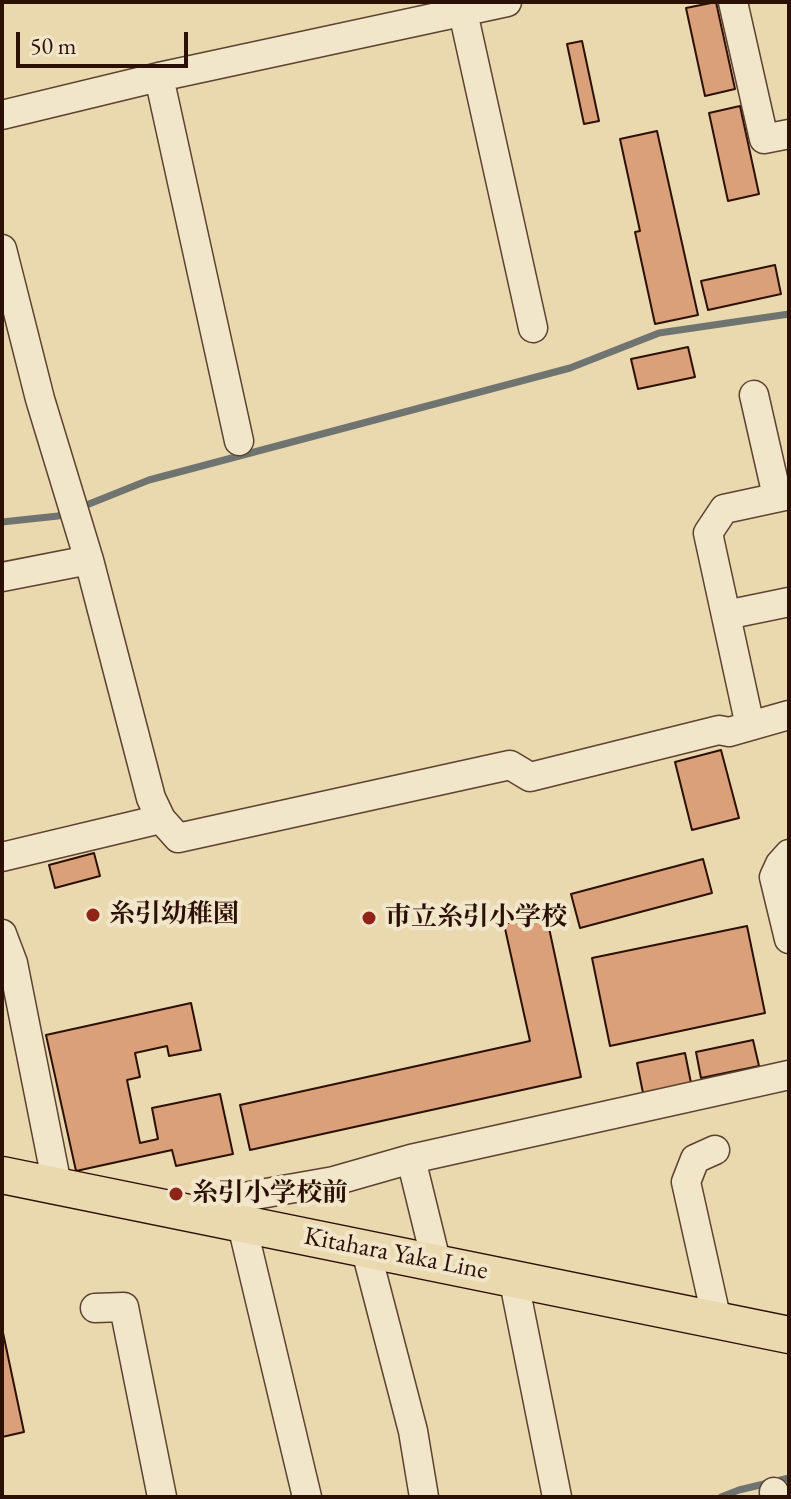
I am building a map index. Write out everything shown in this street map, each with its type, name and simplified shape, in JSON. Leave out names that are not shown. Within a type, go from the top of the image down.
[{"type":"main road","name":"Kitahara Yaka Line","points":[[2,1175],[789,1335]]},
{"type":"street","points":[[2,115],[159,77],[507,2]]},
{"type":"street","points":[[733,2],[764,139],[789,134]]},
{"type":"street","points":[[463,12],[533,328]]},
{"type":"street","points":[[159,77],[239,441]]},
{"type":"street","points":[[2,249],[40,399],[89,560],[151,798],[161,819],[178,838],[510,765],[530,777],[719,730],[729,732],[789,715]]},
{"type":"street","points":[[750,726],[708,533],[724,509],[783,496],[754,395]]},
{"type":"street","points":[[2,577],[89,560]]},
{"type":"street","points":[[726,615],[789,602]]},
{"type":"street","points":[[2,857],[161,819]]},
{"type":"street","points":[[789,854],[774,877],[789,939]]},
{"type":"street","points":[[2,934],[13,963],[57,1185]]},
{"type":"street","points":[[199,1216],[221,1201],[334,1181],[411,1159],[789,1075]]},
{"type":"street","points":[[715,1150],[695,1159],[686,1182],[717,1321]]},
{"type":"street","points":[[411,1159],[436,1261]]},
{"type":"street","points":[[242,1225],[307,1497]]},
{"type":"street","points":[[365,1247],[413,1431],[424,1497]]},
{"type":"street","points":[[513,1277],[557,1497]]},
{"type":"street","points":[[95,1308],[124,1307],[162,1497]]},
{"type":"building","points":[[716,2],[735,89],[705,96],[686,8]]},
{"type":"building","points":[[582,41],[599,121],[584,124],[567,44]]},
{"type":"building","points":[[740,106],[759,194],[728,201],[709,113]]},
{"type":"building","points":[[657,131],[698,315],[655,324],[635,232],[640,231],[620,139]]},
{"type":"building","points":[[775,265],[781,294],[708,310],[701,281]]},
{"type":"building","points":[[688,347],[695,377],[638,389],[631,359]]},
{"type":"building","points":[[721,750],[739,818],[692,830],[675,762]]},
{"type":"building","points":[[94,853],[100,876],[55,888],[49,865]]},
{"type":"building","points":[[703,859],[712,893],[580,928],[571,894]]},
{"type":"building","points":[[546,914],[581,1077],[250,1150],[240,1105],[530,1041],[504,924]]},
{"type":"building","points":[[747,926],[765,1013],[610,1046],[592,958]]},
{"type":"building","points":[[191,1003],[201,1050],[169,1056],[167,1046],[135,1053],[140,1077],[127,1080],[140,1143],[158,1139],[152,1108],[220,1094],[233,1154],[176,1166],[172,1150],[76,1171],[46,1035]]},
{"type":"building","points":[[753,1040],[759,1066],[701,1078],[696,1052]]},
{"type":"building","points":[[685,1053],[691,1083],[643,1093],[637,1063]]},
{"type":"building","points":[[2,1328],[24,1432],[2,1437]]},
{"type":"waterway","points":[[79,508],[149,480],[570,368],[659,333],[789,314]]},
{"type":"waterway","points":[[2,522],[58,516],[67,512]]},
{"type":"waterway","points":[[721,1497],[789,1478]]},
{"type":"place","name":"糸引幼稚園","points":[[93,915]]},
{"type":"place","name":"市立糸引小学校","points":[[369,918]]},
{"type":"place","name":"糸引小学校前","points":[[176,1194]]}]
